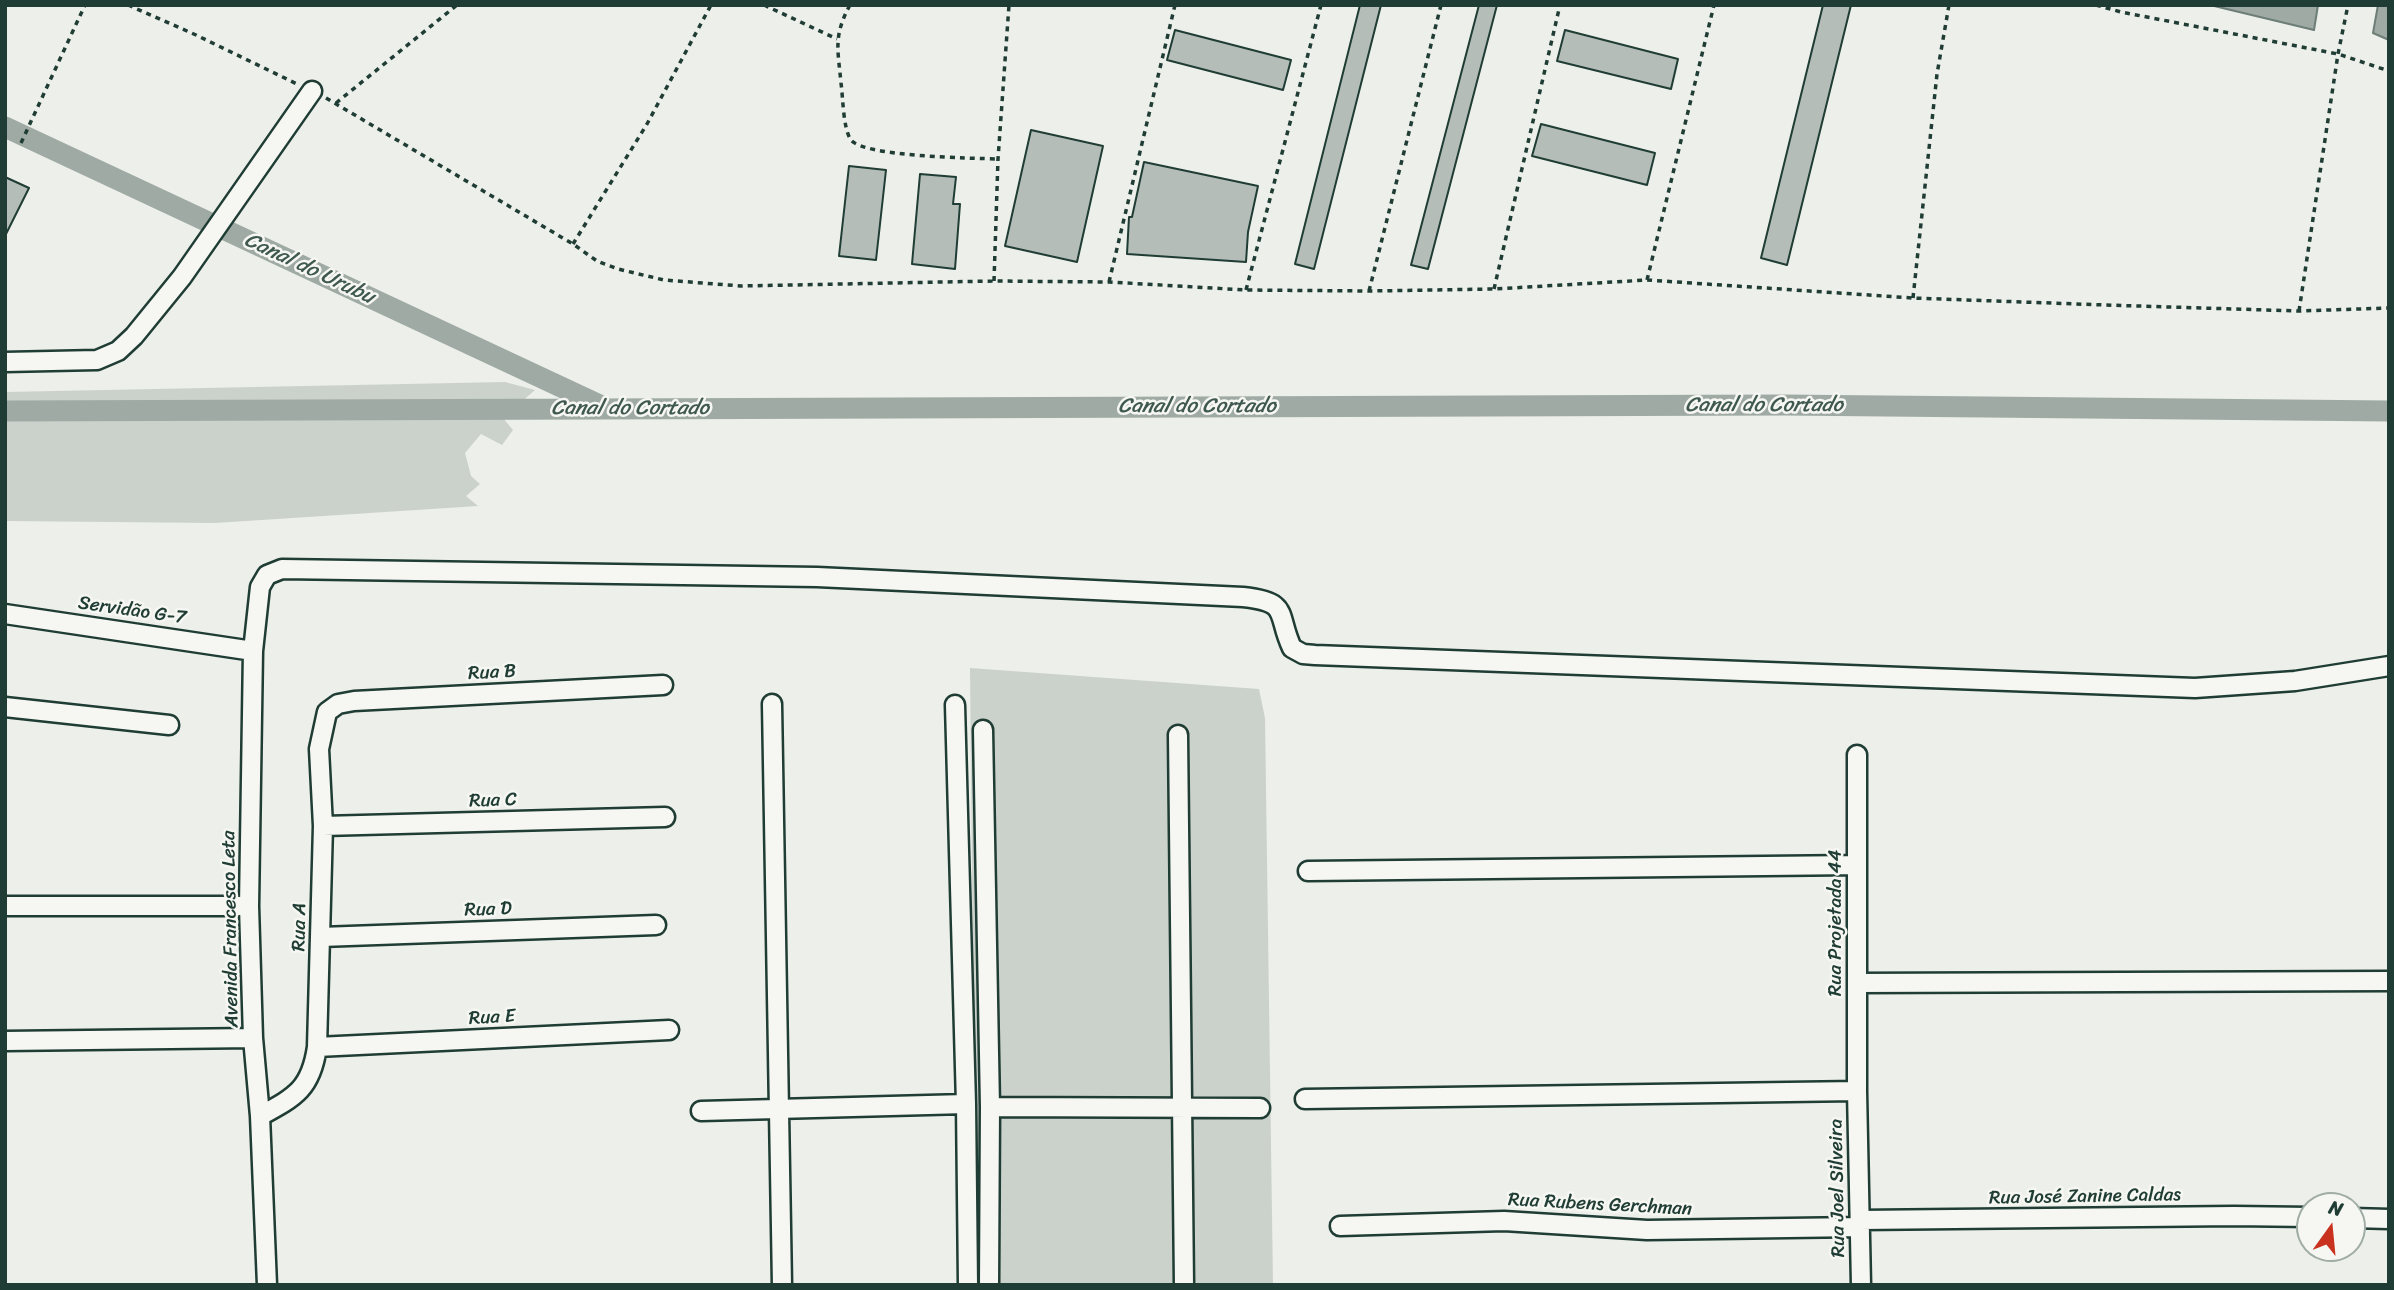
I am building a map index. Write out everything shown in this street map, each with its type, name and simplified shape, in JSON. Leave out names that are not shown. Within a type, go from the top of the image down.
[{"type":"street","points":[[5,362],[97,360],[118,351],[134,336],[182,278],[312,91]]},
{"type":"street","name":"Avenida Francesco Leta","points":[[267,1285],[260,1116],[253,1038],[249,906],[253,651],[260,587],[267,575],[282,569],[803,577],[1243,597],[1263,599],[1275,604],[1283,616],[1292,648],[1303,654],[1315,655],[2195,688],[2295,681],[2389,666]]},
{"type":"street","name":"Servidão G-7","points":[[5,614],[253,651]]},
{"type":"street","name":"Rua B","points":[[327,712],[338,704],[354,701],[663,685]]},
{"type":"street","points":[[772,704],[782,1285]]},
{"type":"street","points":[[955,705],[968,1285]]},
{"type":"street","points":[[5,707],[169,725]]},
{"type":"street","name":"Rua A","points":[[260,1116],[292,1098],[306,1085],[314,1067],[317,1047],[323,827],[319,749],[327,712]]},
{"type":"street","points":[[983,730],[990,1107],[989,1285]]},
{"type":"street","points":[[1178,735],[1184,1285]]},
{"type":"street","name":"Rua Projetada 44","points":[[1857,755],[1857,1091]]},
{"type":"street","name":"Rua C","points":[[323,827],[666,817]]},
{"type":"street","points":[[1308,871],[1856,865]]},
{"type":"street","points":[[5,906],[249,906]]},
{"type":"street","name":"Rua D","points":[[321,937],[656,925]]},
{"type":"street","points":[[1857,983],[2389,981]]},
{"type":"street","name":"Rua E","points":[[317,1047],[669,1030]]},
{"type":"street","points":[[5,1041],[253,1038]]},
{"type":"street","points":[[1304,1099],[1857,1091]]},
{"type":"street","name":"Rua Joel Silveira","points":[[1857,1091],[1861,1285]]},
{"type":"street","points":[[701,1111],[966,1104]]},
{"type":"street","points":[[990,1107],[1259,1108]]},
{"type":"street","name":"Rua José Zanine Caldas","points":[[1860,1224],[2296,1217]]},
{"type":"street","points":[[2366,1218],[2389,1219]]},
{"type":"street","name":"Rua Rubens Gerchman","points":[[1340,1226],[1504,1221],[1647,1230],[1860,1224]]},
{"type":"path","points":[[22,143],[85,5]]},
{"type":"path","points":[[128,5],[335,103],[573,244],[597,261],[664,280],[741,286],[994,281],[1109,282],[1246,290],[1369,291],[1494,289],[1647,280],[1913,298],[2299,311],[2389,308]]},
{"type":"path","points":[[335,103],[457,5]]},
{"type":"path","points":[[573,244],[647,124],[711,5]]},
{"type":"path","points":[[764,5],[837,39]]},
{"type":"path","points":[[850,5],[842,19],[837,39],[850,139],[860,147],[884,152],[998,159]]},
{"type":"path","points":[[994,281],[998,159],[1009,5]]},
{"type":"path","points":[[1109,282],[1175,5]]},
{"type":"path","points":[[1246,290],[1321,5]]},
{"type":"path","points":[[1369,291],[1441,5]]},
{"type":"path","points":[[1494,289],[1560,5]]},
{"type":"path","points":[[1647,280],[1713,5]]},
{"type":"path","points":[[1913,298],[1937,74],[1949,5]]},
{"type":"path","points":[[2096,5],[2338,54],[2389,71]]},
{"type":"path","points":[[2299,311],[2338,54],[2348,5]]},
{"type":"shaded area","points":[[2210,5],[2318,5],[2314,30]]},
{"type":"shaded area","points":[[2378,5],[2389,5],[2389,40],[2373,33]]},
{"type":"shaded area","points":[[505,382],[535,390],[503,418],[513,430],[502,445],[481,434],[465,453],[471,476],[480,484],[466,496],[478,506],[215,523],[5,521],[5,392]]},
{"type":"shaded area","points":[[970,668],[1259,689],[1265,718],[1273,1285],[976,1285]]},
{"type":"building","points":[[1360,5],[1381,5],[1314,269],[1295,264]]},
{"type":"building","points":[[1479,5],[1497,5],[1428,269],[1411,265]]},
{"type":"building","points":[[1823,5],[1851,5],[1787,265],[1761,258]]},
{"type":"building","points":[[1175,30],[1291,60],[1283,90],[1167,60]]},
{"type":"building","points":[[1565,30],[1678,59],[1671,89],[1557,61]]},
{"type":"building","points":[[1541,124],[1655,153],[1647,185],[1532,156]]},
{"type":"building","points":[[1031,130],[1103,146],[1077,262],[1005,246]]},
{"type":"building","points":[[1144,162],[1258,186],[1248,232],[1246,262],[1127,254],[1129,217],[1132,217]]},
{"type":"building","points":[[849,166],[886,170],[876,260],[839,256]]},
{"type":"building","points":[[920,174],[956,177],[953,204],[960,204],[955,269],[912,264]]},
{"type":"building","points":[[5,177],[29,188],[5,236]]},
{"type":"waterway","name":"Canal do Urubu","points":[[5,127],[606,408]]},
{"type":"waterway","name":"Canal do Cortado","points":[[5,411],[1784,405],[2389,411]]}]
